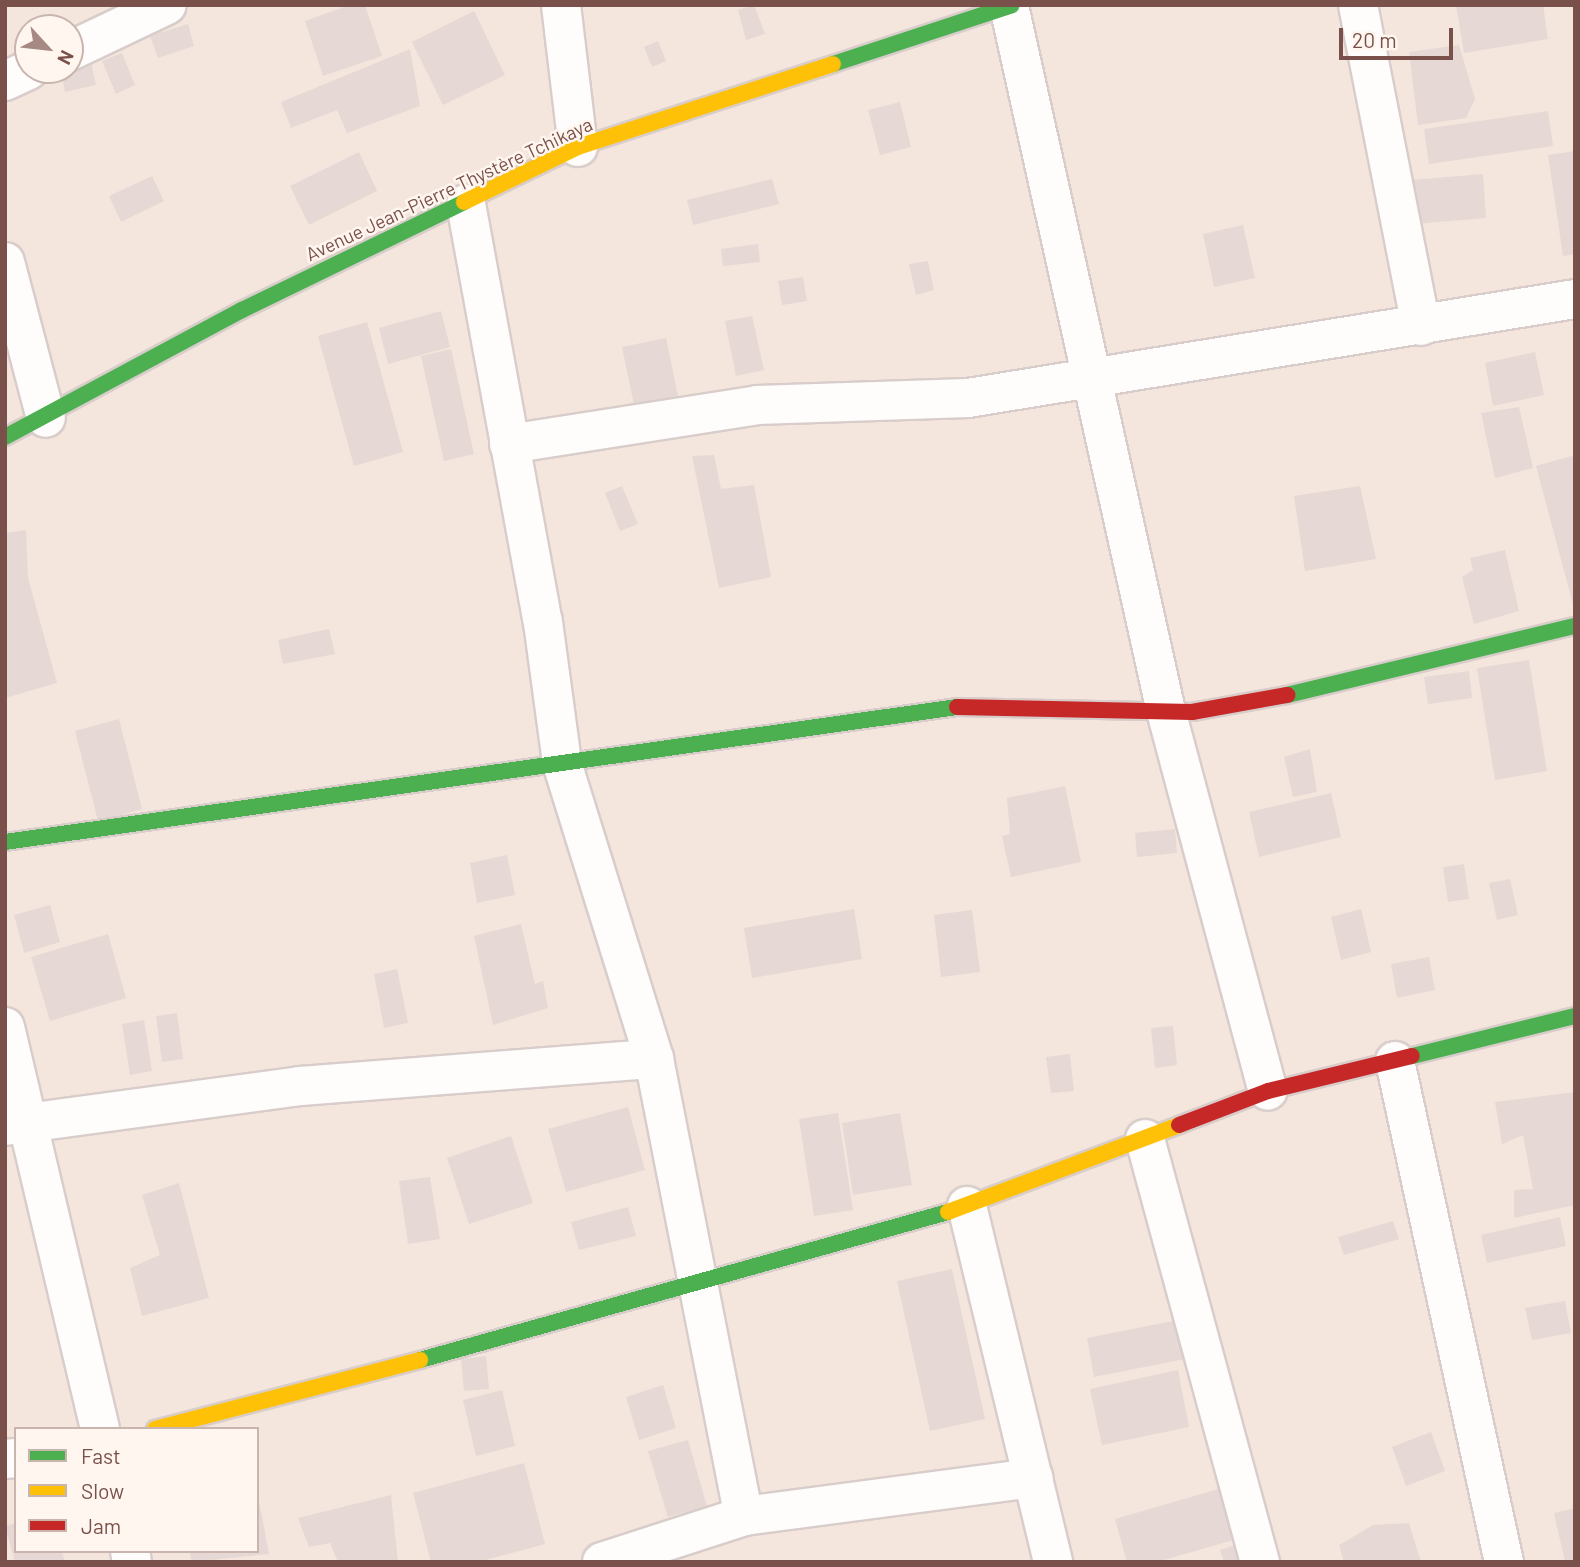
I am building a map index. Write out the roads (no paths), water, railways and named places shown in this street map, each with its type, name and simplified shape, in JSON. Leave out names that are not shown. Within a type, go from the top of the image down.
[{"type":"street","points":[[84,44],[167,5]]},
{"type":"street","points":[[561,5],[578,147]]},
{"type":"street","points":[[1358,5],[1421,326]]},
{"type":"street","points":[[1010,6],[1090,378],[1166,711],[1268,1091]]},
{"type":"street","name":"Avenue Jean-Pierre Thystère Tchikaya","points":[[5,437],[46,418],[242,310],[466,204],[578,147],[1010,6]]},
{"type":"street","points":[[466,204],[562,763],[654,1059],[702,1283],[744,1516]]},
{"type":"street","points":[[5,262],[46,418]]},
{"type":"street","points":[[509,444],[757,405],[968,398],[1575,299]]},
{"type":"street","points":[[5,842],[942,707],[1192,712],[1377,678],[1575,625]]},
{"type":"street","points":[[162,1427],[702,1283],[967,1206],[1268,1091],[1575,1016]]},
{"type":"street","points":[[5,1027],[16,1124],[99,1427]]},
{"type":"street","points":[[16,1124],[300,1086],[654,1059]]},
{"type":"street","points":[[1395,1061],[1504,1562]]},
{"type":"street","points":[[1145,1139],[1260,1562]]},
{"type":"street","points":[[967,1206],[1053,1562]]},
{"type":"street","points":[[602,1562],[744,1516],[1034,1478]]}]
